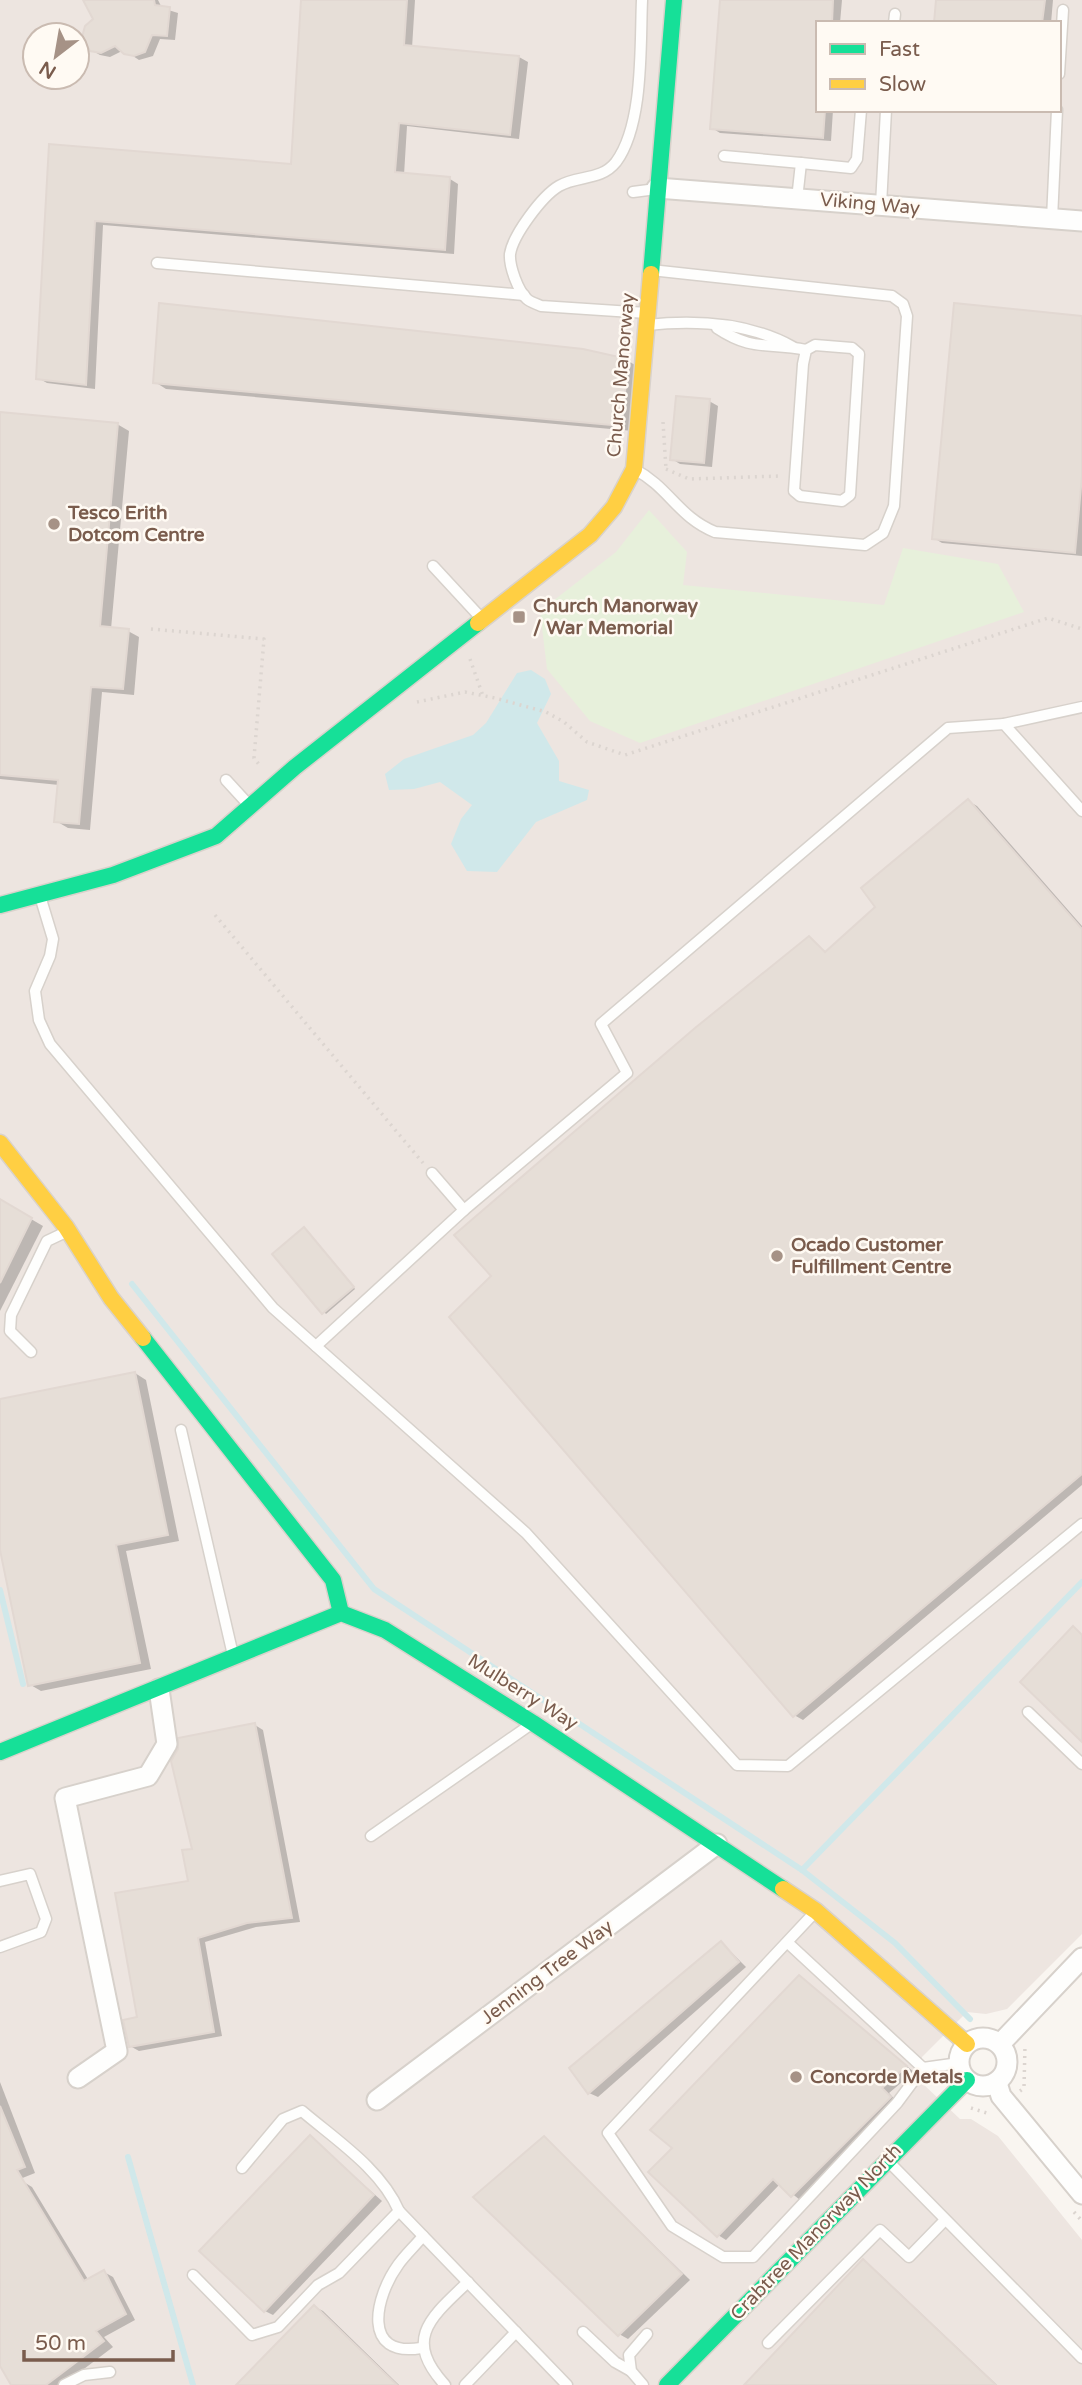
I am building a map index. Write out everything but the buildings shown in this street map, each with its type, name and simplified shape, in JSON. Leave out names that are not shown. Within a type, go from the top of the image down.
[{"type":"street","name":"Church Manorway","points":[[0,905],[40,896],[191,849],[216,836],[295,767],[590,535],[614,508],[634,468],[674,0]]},
{"type":"street","name":"Viking Way","points":[[657,188],[1082,221]]},
{"type":"street","points":[[0,1143],[68,1231],[111,1298],[333,1580],[341,1613],[234,1659],[0,1752]]},
{"type":"street","name":"Mulberry Way","points":[[341,1613],[385,1630],[533,1723],[816,1911],[967,2044]]},
{"type":"street","points":[[78,2078],[117,2051],[65,1798],[148,1776],[167,1744],[159,1689]]},
{"type":"street","name":"Jenning Tree Way","points":[[377,2100],[718,1844]]},
{"type":"street","points":[[1000,2044],[1082,1958]]},
{"type":"street","points":[[963,2072],[981,2086],[997,2083],[1007,2070],[1008,2059],[1000,2044],[980,2038],[967,2044]]},
{"type":"street","name":"Crabtree Manorway North","points":[[667,2385],[886,2159],[963,2072],[961,2051],[967,2044]]},
{"type":"street","points":[[997,2083],[1001,2096],[1082,2194]]},
{"type":"lane","points":[[524,295],[515,278],[510,255],[519,233],[557,187],[576,179],[598,176],[615,162],[627,140],[634,109],[642,0]]},
{"type":"lane","points":[[1061,42],[1063,10]]},
{"type":"lane","points":[[724,156],[851,168],[857,159],[861,112]]},
{"type":"lane","points":[[881,205],[886,112]]},
{"type":"lane","points":[[1052,219],[1057,112]]},
{"type":"lane","points":[[797,199],[801,163]]},
{"type":"lane","points":[[633,192],[657,188]]},
{"type":"lane","points":[[157,262],[524,295],[541,306],[712,324],[737,341],[766,347],[806,350],[815,345],[852,348],[859,354],[850,495],[842,501],[800,496],[794,491],[806,350]]},
{"type":"lane","points":[[634,468],[656,480],[683,514],[698,525],[715,532],[865,545],[883,533],[894,506],[906,316],[903,304],[892,296],[651,270]]},
{"type":"lane","points":[[433,566],[483,619]]},
{"type":"lane","points":[[316,1346],[464,1210],[626,1073],[601,1024],[948,728],[1004,724],[1082,707]]},
{"type":"lane","points":[[1004,724],[1082,811]]},
{"type":"lane","points":[[226,780],[251,807]]},
{"type":"lane","points":[[40,896],[53,939],[50,956],[36,990],[39,1020],[50,1044],[273,1308],[526,1533],[737,1765],[789,1766],[1082,1524]]},
{"type":"lane","points":[[432,1173],[464,1210]]},
{"type":"lane","points":[[32,1352],[10,1331],[10,1315],[47,1241],[68,1231]]},
{"type":"lane","points":[[181,1430],[234,1659]]},
{"type":"lane","points":[[1028,1712],[1082,1764]]},
{"type":"lane","points":[[370,1836],[533,1723]]},
{"type":"lane","points":[[0,1881],[30,1874],[46,1919],[41,1932],[0,1947]]},
{"type":"lane","points":[[816,1911],[608,2133],[672,2227],[723,2257],[754,2257],[897,2103],[923,2068]]},
{"type":"lane","points":[[788,1943],[923,2068],[963,2072]]},
{"type":"lane","points":[[242,2168],[283,2119],[302,2110],[373,2173],[392,2194],[399,2211],[567,2385]]},
{"type":"lane","points":[[886,2159],[1082,2357]]},
{"type":"lane","points":[[193,2275],[252,2335],[278,2327],[318,2285],[340,2273],[399,2211]]},
{"type":"lane","points":[[768,2343],[880,2230],[909,2257],[945,2220]]},
{"type":"lane","points":[[421,2347],[406,2350],[395,2347],[384,2340],[376,2322],[386,2288],[398,2265],[423,2236]]},
{"type":"lane","points":[[445,2385],[429,2368],[421,2347],[423,2337],[441,2308],[468,2282]]},
{"type":"lane","points":[[465,2385],[516,2332]]},
{"type":"lane","points":[[583,2332],[615,2362],[631,2371],[643,2385]]},
{"type":"lane","points":[[631,2371],[629,2355],[646,2334]]},
{"type":"lane","points":[[64,2385],[84,2375],[110,2372]]},
{"type":"path","points":[[664,456],[666,469],[689,479],[795,476]]},
{"type":"path","points":[[409,703],[465,692],[495,698],[546,712],[564,722],[587,742],[625,755],[1048,618],[1082,629]]},
{"type":"path","points":[[150,629],[264,639],[254,758],[277,784]]},
{"type":"path","points":[[468,648],[483,696]]},
{"type":"path","points":[[215,915],[432,1173]]},
{"type":"path","points":[[1024,2088],[1025,2044],[1033,2035]]},
{"type":"path","points":[[967,2107],[992,2114]]},
{"type":"shaded area","points":[[0,0],[1082,0],[1082,1934],[1007,2009],[986,2014],[967,2012],[922,2057],[922,2083],[960,2119],[971,2119],[998,2136],[1082,2240],[1082,2385],[0,2385]]},
{"type":"green space","points":[[649,510],[687,552],[683,585],[884,605],[903,548],[998,564],[1024,612],[640,743],[590,721],[547,669],[540,611],[616,552]]},
{"type":"water","points":[[531,670],[545,679],[551,694],[537,723],[559,761],[559,781],[589,790],[587,800],[536,822],[497,872],[467,871],[451,844],[461,819],[472,805],[440,782],[414,789],[389,790],[385,774],[404,759],[473,735],[486,723],[517,673]]},
{"type":"waterway","points":[[132,1284],[374,1589],[802,1870],[895,1943],[970,2019]]},
{"type":"waterway","points":[[802,1870],[1082,1582]]},
{"type":"waterway","points":[[0,1590],[23,1684]]},
{"type":"waterway","points":[[128,2157],[193,2385]]},
{"type":"traffic: fast","points":[[651,274],[674,0]]},
{"type":"traffic: fast","points":[[0,905],[113,875],[216,836],[295,767],[478,623]]},
{"type":"traffic: fast","points":[[143,1338],[333,1580],[341,1613]]},
{"type":"traffic: fast","points":[[0,1752],[341,1613],[385,1630],[533,1723],[783,1889]]},
{"type":"traffic: fast","points":[[667,2385],[967,2080]]},
{"type":"traffic: slow","points":[[478,623],[590,535],[614,507],[634,469],[651,274]]},
{"type":"traffic: slow","points":[[0,1143],[66,1227],[111,1298],[143,1338]]},
{"type":"traffic: slow","points":[[783,1889],[816,1911],[967,2044]]},
{"type":"place","name":"Tesco Erith Dotcom Centre","points":[[54,524]]},
{"type":"place","name":"Church Manorway / War Memorial","points":[[519,617]]},
{"type":"place","name":"Ocado Customer Fulfillment Centre","points":[[777,1256]]},
{"type":"place","name":"Concorde Metals","points":[[796,2077]]}]
